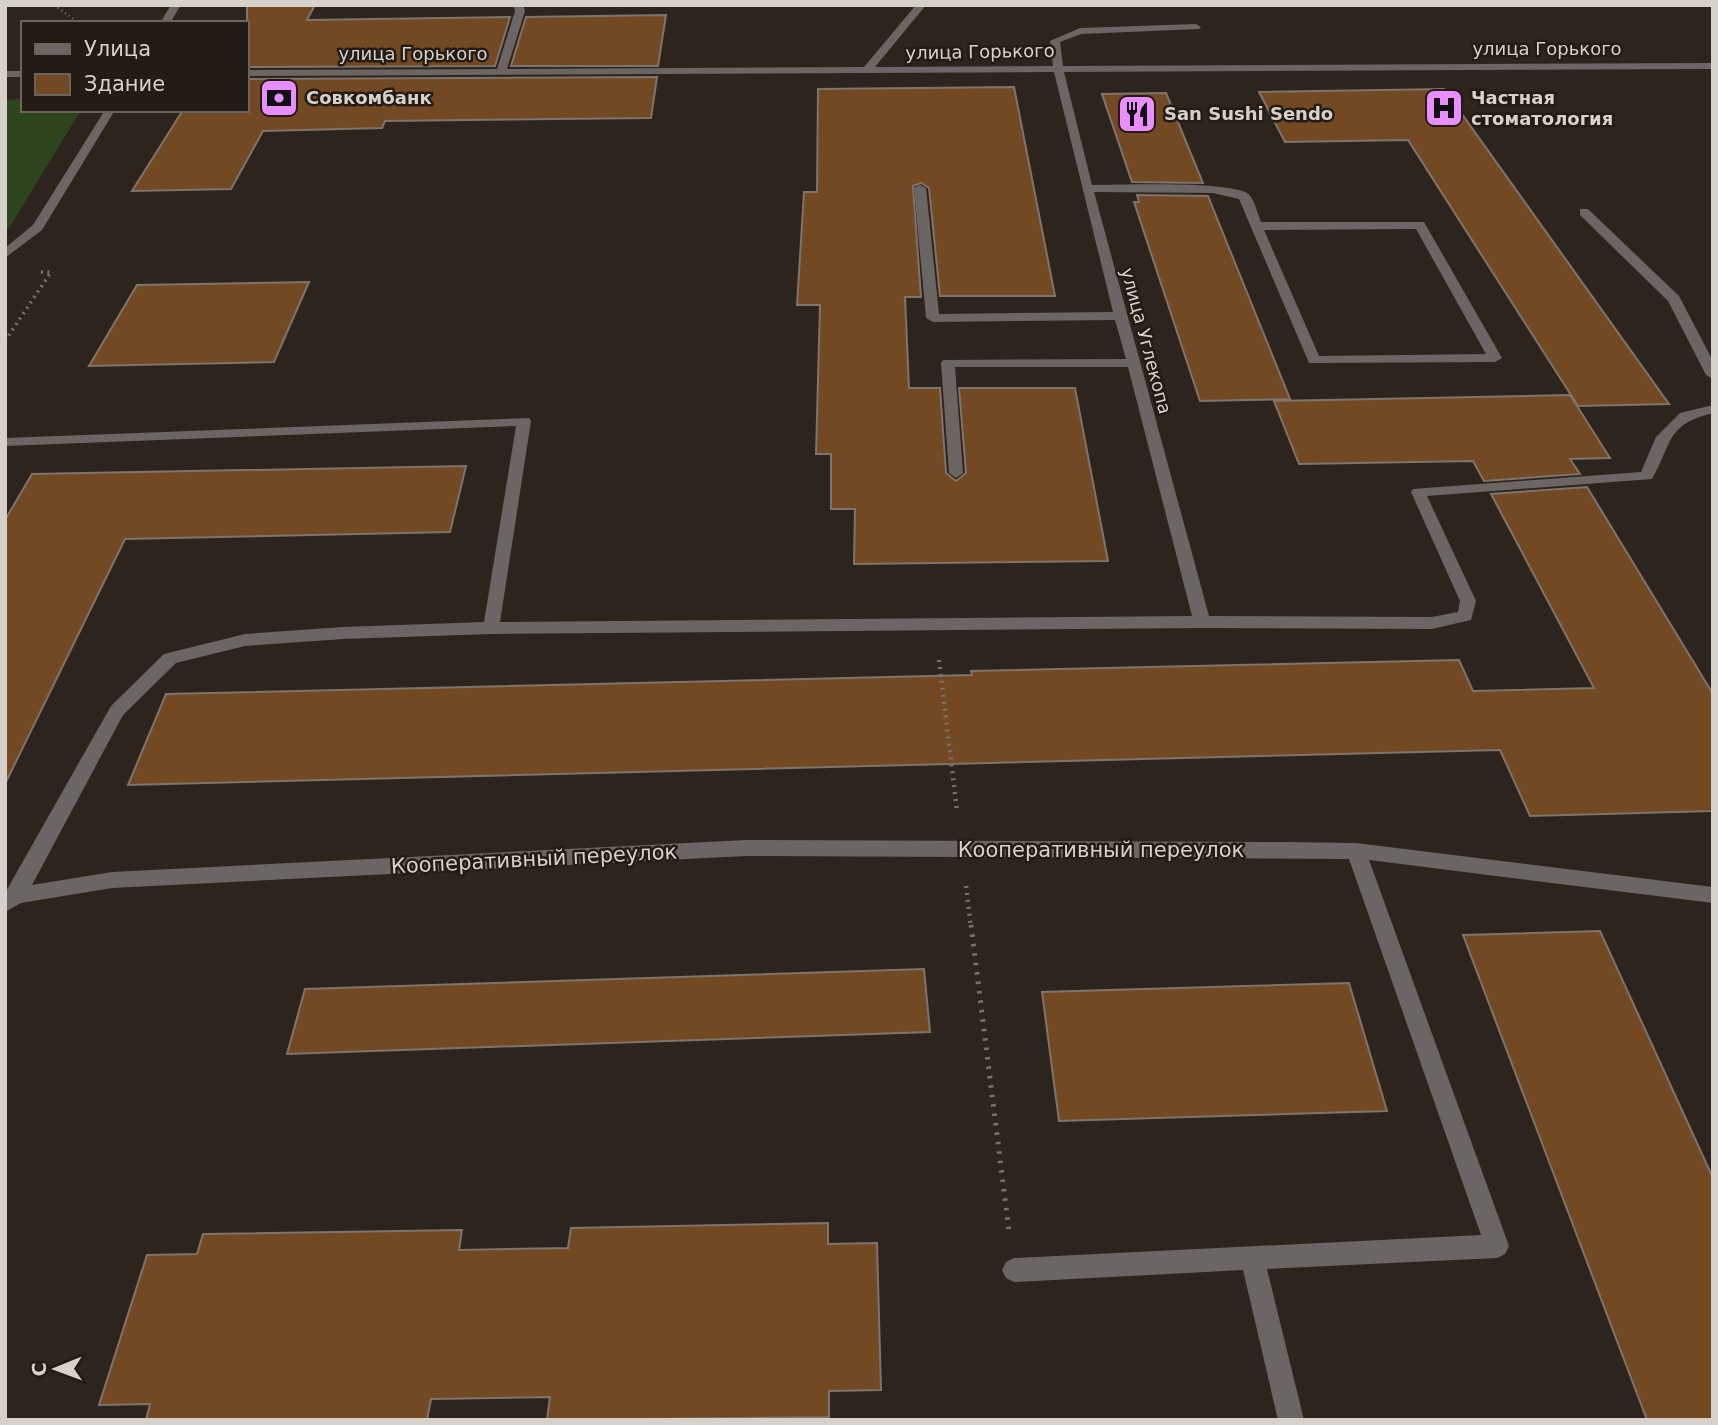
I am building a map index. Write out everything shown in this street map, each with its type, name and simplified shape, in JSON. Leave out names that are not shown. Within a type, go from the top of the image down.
[{"type":"street","points":[[166,21],[177,5]]},
{"type":"street","points":[[501,72],[520,11],[518,5]]},
{"type":"street","points":[[867,70],[921,5]]},
{"type":"street","points":[[1058,68],[1055,41],[1080,31],[1196,27]]},
{"type":"street","name":"улица Горького","points":[[248,73],[1713,66]]},
{"type":"street","name":"улица Углекопа","points":[[1058,68],[1087,188],[1202,622]]},
{"type":"street","points":[[5,254],[38,227],[109,112]]},
{"type":"street","points":[[920,188],[933,318],[1121,316]]},
{"type":"street","points":[[1087,188],[1213,190],[1244,196],[1256,226],[1314,360],[1495,358],[1420,225],[1256,226]]},
{"type":"street","points":[[1584,212],[1674,299],[1713,374]]},
{"type":"street","points":[[956,474],[948,363],[1133,363]]},
{"type":"street","name":"Кооперативный переулок","points":[[11,900],[117,710],[170,658],[245,640],[344,633],[491,628],[1202,622],[1432,623],[1465,616],[1468,601],[1418,492],[1647,476],[1663,437],[1685,416],[1713,410]]},
{"type":"street","points":[[5,442],[524,421],[491,628]]},
{"type":"street","name":"Кооперативный переулок","points":[[11,900],[112,880],[139,878],[746,848],[1356,851],[1713,895]]},
{"type":"street","points":[[1014,1270],[1497,1246],[1356,851]]},
{"type":"street","points":[[1252,1258],[1291,1420]]},
{"type":"path","points":[[54,5],[76,21]]},
{"type":"path","points":[[5,341],[51,272],[28,273]]},
{"type":"path","points":[[935,624],[1014,1270]]},
{"type":"green space","points":[[21,99],[21,112],[80,112],[9,228],[5,228],[5,100]]},
{"type":"building","points":[[247,5],[315,5],[307,20],[510,17],[495,66],[248,67]]},
{"type":"building","points":[[666,15],[658,66],[511,66],[526,17]]},
{"type":"building","points":[[657,77],[651,118],[385,121],[382,128],[263,131],[231,189],[132,191],[182,112],[248,112],[248,79]]},
{"type":"building","points":[[1014,87],[1055,296],[940,296],[929,188],[921,183],[913,186],[921,297],[905,297],[909,388],[940,388],[946,473],[956,481],[966,473],[959,388],[1075,388],[1108,561],[854,564],[855,509],[831,509],[831,454],[816,454],[820,305],[797,305],[804,192],[817,192],[818,89]]},
{"type":"building","points":[[1444,89],[1669,404],[1578,406],[1408,140],[1285,142],[1259,92]]},
{"type":"building","points":[[1166,93],[1203,183],[1132,182],[1102,94]]},
{"type":"building","points":[[1137,195],[1208,196],[1290,399],[1200,401],[1134,202],[1139,202]]},
{"type":"building","points":[[309,282],[274,362],[89,366],[137,285]]},
{"type":"building","points":[[1570,395],[1610,458],[1570,459],[1580,474],[1484,481],[1473,461],[1299,464],[1274,401]]},
{"type":"building","points":[[466,466],[450,532],[125,539],[5,784],[5,520],[32,474]]},
{"type":"building","points":[[1587,487],[1713,694],[1713,811],[1530,816],[1500,750],[128,785],[166,694],[972,675],[971,671],[1459,660],[1473,691],[1594,688],[1491,494]]},
{"type":"building","points":[[1600,931],[1713,1178],[1713,1420],[1647,1420],[1463,935]]},
{"type":"building","points":[[924,969],[930,1032],[287,1054],[305,989]]},
{"type":"building","points":[[1349,983],[1387,1111],[1059,1121],[1042,992]]},
{"type":"building","points":[[828,1223],[828,1244],[877,1243],[881,1390],[829,1391],[829,1417],[547,1420],[550,1397],[431,1399],[427,1420],[146,1420],[150,1404],[99,1405],[147,1255],[197,1254],[203,1234],[462,1230],[459,1250],[568,1248],[571,1228]]},
{"type":"place","name":"Совкомбанк","points":[[279,98]]},
{"type":"place","name":"Частная стоматология","points":[[1444,108]]},
{"type":"place","name":"San Sushi Sendo","points":[[1137,114]]}]
